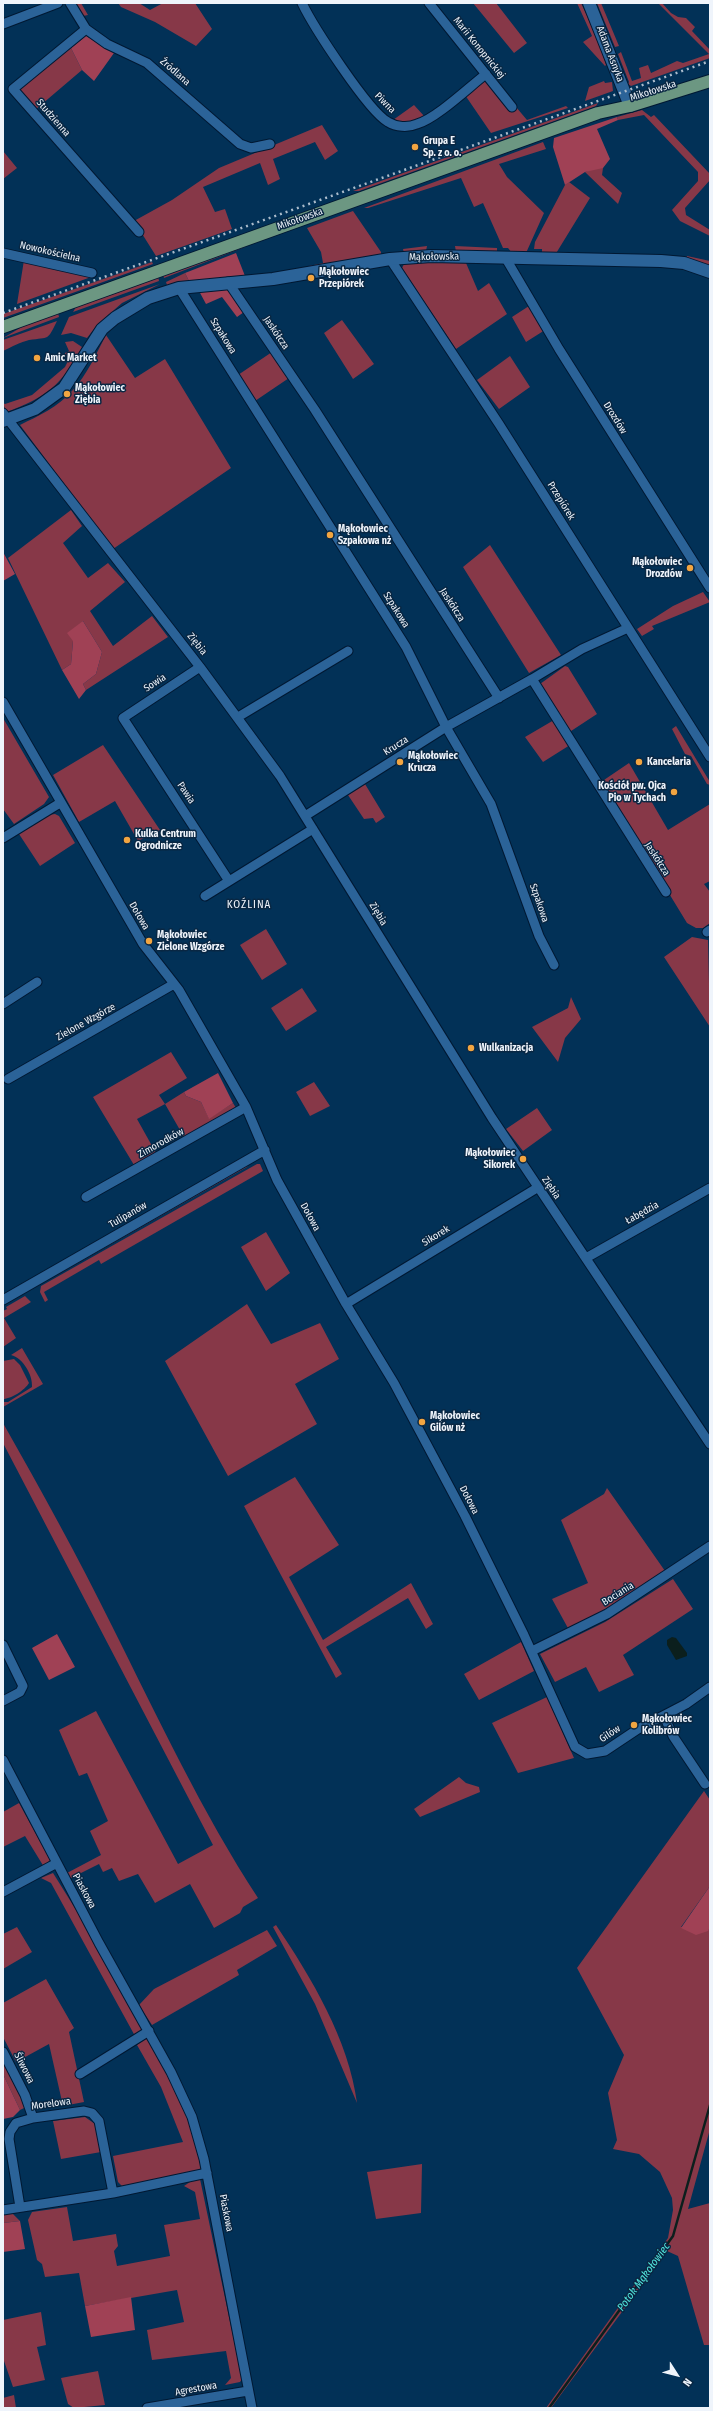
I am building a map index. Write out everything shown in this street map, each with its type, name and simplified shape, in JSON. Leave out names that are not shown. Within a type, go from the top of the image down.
[{"type":"main road","name":"Mikołowska","points":[[3,327],[710,73]]},
{"type":"main road","name":"Mikołowska","points":[[629,103],[710,81]]},
{"type":"street","points":[[3,24],[58,3]]},
{"type":"street","name":"Źródlana","points":[[70,3],[86,29],[107,44],[147,63],[240,144],[251,148],[270,144]]},
{"type":"street","name":"Piwna","points":[[302,3],[311,22],[369,103],[384,119],[394,124],[410,126],[426,120],[486,74]]},
{"type":"street","name":"Marii Konopnickiej","points":[[429,3],[512,107]]},
{"type":"street","name":"Adama Asnyka","points":[[589,3],[629,103]]},
{"type":"street","name":"Studzienna","points":[[86,29],[13,89],[139,232]]},
{"type":"street","name":"Nowokościelna","points":[[3,253],[92,273]]},
{"type":"street","name":"Mąkołowska","points":[[5,418],[35,409],[52,399],[74,375],[102,329],[127,309],[159,293],[179,288],[228,282],[273,279],[390,259],[431,256],[661,261],[684,263],[710,272]]},
{"type":"street","name":"Drozdów","points":[[505,257],[559,349],[710,588]]},
{"type":"street","name":"Przepiórek","points":[[390,259],[499,424],[710,757]]},
{"type":"street","name":"Jaskółcza","points":[[228,282],[328,430],[499,698]]},
{"type":"street","name":"Szpakowa","points":[[179,288],[406,647],[446,727],[491,804],[538,936],[554,965]]},
{"type":"street","name":"Ziębia","points":[[5,418],[238,717],[305,816],[442,1040],[537,1188],[586,1258],[710,1444]]},
{"type":"street","points":[[499,698],[582,649],[628,628]]},
{"type":"street","points":[[238,717],[348,651]]},
{"type":"street","name":"Sowia","points":[[123,718],[200,667]]},
{"type":"street","name":"Jaskółcza","points":[[532,679],[666,892]]},
{"type":"street","name":"Krucza","points":[[305,816],[446,727],[499,698]]},
{"type":"street","name":"Dołowa","points":[[3,702],[60,803],[143,944],[174,984],[246,1107],[265,1150],[267,1159],[346,1304],[432,1452],[532,1651],[573,1743],[583,1753]]},
{"type":"street","name":"Pawia","points":[[123,718],[229,881]]},
{"type":"street","points":[[3,838],[60,803]]},
{"type":"street","points":[[205,896],[313,829]]},
{"type":"street","points":[[3,1004],[37,982]]},
{"type":"street","name":"Zielone Wzgórze","points":[[8,1079],[174,984]]},
{"type":"street","name":"Zimorodków","points":[[86,1197],[246,1107]]},
{"type":"street","name":"Tulipanów","points":[[3,1300],[265,1150]]},
{"type":"street","name":"Sikorek","points":[[346,1304],[537,1188]]},
{"type":"street","name":"Łabędzia","points":[[586,1258],[710,1188]]},
{"type":"street","name":"Bociania","points":[[532,1651],[607,1614],[710,1546]]},
{"type":"street","points":[[3,1645],[23,1686],[20,1692],[3,1701]]},
{"type":"street","name":"Gilów","points":[[583,1753],[593,1755],[605,1751],[624,1738],[696,1698],[710,1687]]},
{"type":"street","points":[[664,1716],[673,1736],[705,1784]]},
{"type":"street","name":"Piaskowa","points":[[3,1760],[188,2107],[198,2134],[207,2173],[252,2408]]},
{"type":"street","points":[[3,1892],[57,1863]]},
{"type":"street","points":[[80,2074],[148,2031]]},
{"type":"street","name":"Śliwowa","points":[[3,2052],[25,2095],[33,2118]]},
{"type":"street","name":"Morelowa","points":[[20,2207],[10,2148],[10,2132],[16,2123],[33,2118],[84,2110],[94,2114],[99,2121],[113,2193]]},
{"type":"street","points":[[3,2210],[113,2193],[207,2173]]},
{"type":"street","name":"Agrestowa","points":[[147,2408],[248,2391]]},
{"type":"shaded area","points":[[76,3],[81,3],[88,15],[83,16]]},
{"type":"shaded area","points":[[118,3],[139,3],[150,10],[163,3],[195,3],[212,29],[196,46],[155,22],[121,7]]},
{"type":"shaded area","points":[[473,3],[496,3],[527,43],[514,53]]},
{"type":"shaded area","points":[[577,3],[581,3],[598,40],[606,65],[605,66],[583,42],[592,36]]},
{"type":"shaded area","points":[[597,3],[601,3],[619,46],[615,47]]},
{"type":"shaded area","points":[[658,3],[662,3],[671,13],[678,17],[686,18],[695,27],[692,31],[710,50],[710,58],[631,86],[628,84],[629,82],[618,54],[621,52],[632,81],[641,78],[639,68],[648,65],[651,73],[677,61],[683,63],[709,54]]},
{"type":"shaded area","points":[[86,36],[114,53],[94,81],[82,70],[71,48]]},
{"type":"shaded area","points":[[71,48],[82,70],[35,110],[18,90]]},
{"type":"shaded area","points":[[486,80],[516,107],[527,120],[566,106],[568,108],[491,133],[465,95]]},
{"type":"shaded area","points":[[604,81],[605,83],[612,82],[613,91],[585,101],[589,87]]},
{"type":"shaded area","points":[[598,103],[596,106],[359,191],[353,191]]},
{"type":"shaded area","points":[[414,105],[425,117],[404,123],[393,120]]},
{"type":"shaded area","points":[[642,110],[651,117],[654,115],[710,174],[710,180],[685,208],[686,215],[710,230],[710,236],[680,221],[672,210],[698,181],[698,172],[644,115],[618,120],[617,117]]},
{"type":"shaded area","points":[[617,117],[618,120],[597,129],[610,159],[603,168],[585,172],[565,185],[553,147],[554,138]]},
{"type":"shaded area","points":[[322,125],[338,151],[325,160],[315,142],[273,159],[280,179],[268,185],[260,163],[203,187],[215,212],[225,209],[232,229],[156,256],[134,221],[172,200],[219,168]]},
{"type":"shaded area","points":[[543,142],[546,149],[499,164],[507,177],[544,213],[526,253],[512,253],[508,248],[503,248],[483,203],[474,207],[461,178],[364,208]]},
{"type":"shaded area","points":[[3,151],[17,168],[3,179]]},
{"type":"shaded area","points":[[595,168],[603,168],[602,175],[622,193],[618,204],[585,172]]},
{"type":"shaded area","points":[[569,182],[590,198],[555,255],[542,254],[542,249],[534,249],[535,242],[565,185]]},
{"type":"shaded area","points":[[353,211],[381,252],[381,257],[311,268],[309,266],[323,263],[321,252],[307,228]]},
{"type":"shaded area","points":[[243,245],[245,247],[164,278],[163,275]]},
{"type":"shaded area","points":[[427,246],[426,251],[404,253],[403,249]]},
{"type":"shaded area","points":[[455,246],[497,248],[497,253],[475,252],[474,250],[469,252],[456,252]]},
{"type":"shaded area","points":[[236,253],[245,276],[189,281],[185,273]]},
{"type":"shaded area","points":[[687,256],[710,261],[710,267],[686,260]]},
{"type":"shaded area","points":[[24,260],[91,277],[17,304]]},
{"type":"shaded area","points":[[152,262],[153,264],[3,318],[3,314]]},
{"type":"shaded area","points":[[422,262],[466,263],[478,291],[489,283],[507,314],[456,349],[402,268],[404,264]]},
{"type":"shaded area","points":[[185,273],[189,281],[167,285],[166,282]]},
{"type":"shaded area","points":[[158,276],[159,281],[73,312],[76,307]]},
{"type":"shaded area","points":[[160,284],[122,303],[97,325],[87,338],[71,333],[61,335],[69,317]]},
{"type":"shaded area","points":[[229,289],[244,312],[237,317],[222,297],[206,304],[199,291]]},
{"type":"shaded area","points":[[529,306],[545,330],[526,342],[512,317]]},
{"type":"shaded area","points":[[58,313],[59,317],[3,338],[32,321]]},
{"type":"shaded area","points":[[342,320],[374,364],[353,379],[324,333]]},
{"type":"shaded area","points":[[57,321],[47,337],[29,340],[3,351],[3,340]]},
{"type":"shaded area","points":[[106,335],[135,378],[165,359],[231,468],[113,549],[20,425],[41,415],[60,402],[72,391],[87,371]]},
{"type":"shaded area","points":[[73,341],[82,347],[60,381],[32,401],[6,412],[3,403],[5,404],[32,395],[65,367],[67,363],[65,353],[69,351],[65,342]]},
{"type":"shaded area","points":[[272,352],[289,378],[255,401],[238,375]]},
{"type":"shaded area","points":[[510,356],[530,387],[499,409],[477,380]]},
{"type":"shaded area","points":[[71,510],[82,526],[63,543],[88,578],[108,563],[125,582],[90,611],[113,646],[152,616],[168,637],[86,690],[83,684],[96,674],[102,652],[83,621],[73,641],[71,664],[62,670],[8,558]]},
{"type":"shaded area","points":[[490,545],[561,655],[529,673],[463,567]]},
{"type":"shaded area","points":[[3,552],[15,574],[3,581]]},
{"type":"shaded area","points":[[703,592],[710,602],[652,626],[654,629],[642,636],[637,629],[673,606]]},
{"type":"shaded area","points":[[83,621],[102,652],[96,674],[83,684],[86,690],[79,699],[62,670],[71,664],[73,641],[67,633]]},
{"type":"shaded area","points":[[565,666],[568,667],[597,714],[568,733],[540,684]]},
{"type":"shaded area","points":[[3,718],[49,797],[44,804],[14,824],[3,809]]},
{"type":"shaded area","points":[[554,720],[570,745],[543,762],[525,737]]},
{"type":"shaded area","points":[[676,726],[710,782],[710,785],[707,784],[691,756],[685,754],[672,729]]},
{"type":"shaded area","points":[[103,745],[160,830],[138,841],[115,801],[79,822],[53,775]]},
{"type":"shaded area","points":[[629,763],[668,830],[710,804],[710,881],[704,884],[710,892],[710,923],[703,928],[696,928],[687,923],[601,782]]},
{"type":"shaded area","points":[[365,784],[385,817],[376,823],[373,818],[364,819],[348,795]]},
{"type":"shaded area","points":[[55,814],[59,816],[75,843],[40,866],[19,834],[48,815]]},
{"type":"shaded area","points":[[266,929],[287,964],[262,980],[240,945]]},
{"type":"shaded area","points":[[692,937],[708,940],[710,1027],[664,957]]},
{"type":"shaded area","points":[[302,988],[317,1011],[286,1031],[271,1008]]},
{"type":"shaded area","points":[[571,997],[581,1019],[565,1038],[558,1062],[532,1027],[568,1008]]},
{"type":"shaded area","points":[[171,1052],[187,1078],[159,1095],[165,1104],[137,1119],[156,1153],[134,1165],[93,1097]]},
{"type":"shaded area","points":[[218,1073],[233,1103],[209,1119],[201,1102],[186,1096],[184,1092]]},
{"type":"shaded area","points":[[314,1082],[330,1106],[310,1116],[296,1092]]},
{"type":"shaded area","points":[[184,1092],[186,1096],[201,1102],[209,1118],[233,1103],[236,1108],[184,1137],[165,1104]]},
{"type":"shaded area","points":[[537,1108],[552,1130],[523,1151],[506,1129]]},
{"type":"shaded area","points":[[249,1163],[247,1167],[62,1272],[64,1269]]},
{"type":"shaded area","points":[[257,1164],[260,1164],[263,1171],[101,1264],[99,1260],[44,1292],[48,1300],[45,1302],[40,1292],[41,1286]]},
{"type":"shaded area","points":[[266,1232],[290,1273],[266,1291],[241,1247]]},
{"type":"shaded area","points":[[25,1296],[31,1302],[4,1318],[16,1338],[3,1347],[3,1311],[7,1309],[6,1307]]},
{"type":"shaded area","points":[[247,1304],[271,1344],[320,1323],[339,1359],[295,1384],[317,1424],[228,1476],[165,1361]]},
{"type":"shaded area","points":[[22,1348],[43,1384],[3,1407],[3,1402],[8,1402],[32,1387],[29,1372],[23,1363],[11,1355]]},
{"type":"shaded area","points":[[14,1359],[20,1365],[29,1383],[18,1394],[3,1399],[3,1361]]},
{"type":"shaded area","points":[[3,1423],[86,1575],[199,1798],[258,1898],[243,1907],[240,1913],[214,1928],[190,1884],[155,1903],[138,1874],[119,1881],[112,1868],[103,1872],[99,1864],[69,1879],[67,1873],[101,1855],[90,1831],[108,1821],[87,1773],[79,1776],[59,1730],[96,1711],[178,1864],[213,1845],[3,1443]]},
{"type":"shaded area","points":[[295,1477],[339,1545],[289,1577],[323,1640],[411,1583],[433,1624],[426,1629],[408,1598],[326,1647],[342,1674],[336,1678],[244,1506]]},
{"type":"shaded area","points":[[607,1488],[665,1571],[600,1613],[569,1630],[552,1599],[588,1583],[561,1520],[604,1494]]},
{"type":"shaded area","points":[[673,1579],[693,1609],[623,1655],[634,1675],[599,1692],[586,1667],[555,1682],[540,1654],[605,1622]]},
{"type":"shaded area","points":[[57,1634],[75,1667],[49,1680],[32,1648]]},
{"type":"shaded area","points":[[672,1637],[676,1638],[687,1653],[687,1656],[676,1660],[667,1645],[667,1640]]},
{"type":"shaded area","points":[[521,1642],[534,1671],[479,1700],[464,1674]]},
{"type":"shaded area","points":[[547,1697],[574,1758],[518,1773],[492,1723]]},
{"type":"shaded area","points":[[459,1777],[466,1783],[479,1787],[480,1792],[420,1817],[414,1809]]},
{"type":"shaded area","points":[[704,1791],[710,1800],[710,1886],[681,1927],[707,1931],[710,1927],[710,2129],[688,2209],[710,2203],[710,2345],[704,2345],[678,2256],[667,2251],[551,2408],[546,2408],[668,2238],[673,2210],[672,2198],[660,2172],[639,2154],[613,2149],[617,2140],[608,2093],[624,2055],[577,1968]]},
{"type":"shaded area","points":[[19,1803],[50,1860],[44,1867],[25,1836],[3,1847],[3,1812]]},
{"type":"shaded area","points":[[53,1873],[88,1929],[145,2029],[135,2036],[51,1883],[41,1878]]},
{"type":"shaded area","points":[[710,1886],[710,1927],[708,1931],[696,1935],[681,1928]]},
{"type":"shaded area","points":[[276,1925],[302,1966],[327,2010],[346,2056],[353,2079],[357,2103],[315,2004],[273,1927]]},
{"type":"shaded area","points":[[17,1927],[32,1952],[3,1969],[3,1934]]},
{"type":"shaded area","points":[[267,1930],[277,1946],[237,1970],[239,1975],[152,2025],[139,2005],[154,1989]]},
{"type":"shaded area","points":[[46,1979],[74,2028],[69,2032],[84,2102],[63,2106],[49,2044],[16,2062],[3,2037],[3,2003]]},
{"type":"shaded area","points":[[148,2037],[179,2095],[193,2128],[203,2167],[202,2171],[123,2187],[118,2182],[113,2156],[183,2142],[161,2087],[137,2045]]},
{"type":"shaded area","points":[[3,2059],[26,2107],[20,2110],[3,2074]]},
{"type":"shaded area","points":[[3,2074],[20,2110],[13,2117],[3,2119]]},
{"type":"shaded area","points":[[85,2117],[95,2124],[101,2152],[61,2159],[53,2121]]},
{"type":"shaded area","points":[[422,2164],[421,2213],[376,2219],[367,2172]]},
{"type":"shaded area","points":[[200,2179],[242,2379],[240,2382],[225,2385],[231,2378],[226,2351],[152,2360],[147,2330],[184,2322],[177,2290],[85,2306],[79,2273],[45,2277],[42,2264],[37,2260],[28,2220],[32,2212],[67,2207],[73,2241],[116,2234],[118,2246],[114,2251],[117,2266],[170,2256],[164,2225],[200,2219],[195,2192],[184,2186],[190,2182],[189,2180]]},
{"type":"shaded area","points":[[11,2212],[20,2221],[3,2223],[3,2214]]},
{"type":"shaded area","points":[[20,2221],[25,2249],[3,2252],[3,2223]]},
{"type":"shaded area","points":[[131,2297],[135,2330],[91,2337],[85,2306]]},
{"type":"shaded area","points":[[41,2312],[46,2345],[37,2347],[45,2380],[13,2387],[3,2358],[3,2320]]},
{"type":"shaded area","points":[[98,2371],[105,2405],[74,2408],[68,2404],[61,2378]]},
{"type":"shaded area","points":[[14,2395],[16,2408],[3,2408],[3,2398]]},
{"type":"waterway","name":"Potok Mąkołowiec","points":[[549,2408],[673,2236],[710,2105]]},
{"type":"railway","points":[[3,313],[710,61]]},
{"type":"place","name":"Grupa E Sp. z o. o.","points":[[415,147]]},
{"type":"place","name":"Mąkołowiec Przepiórek","points":[[311,278]]},
{"type":"place","name":"Amic Market","points":[[37,358]]},
{"type":"place","name":"Mąkołowiec Ziębia","points":[[67,394]]},
{"type":"place","name":"Mąkołowiec Szpakowa nż","points":[[330,535]]},
{"type":"place","name":"Mąkołowiec Drozdów","points":[[690,568]]},
{"type":"place","name":"Mąkołowiec Krucza","points":[[400,762]]},
{"type":"place","name":"Kancelaria","points":[[639,762]]},
{"type":"place","name":"Kościół pw. Ojca Pio w Tychach","points":[[674,792]]},
{"type":"place","name":"Kulka Centrum Ogrodnicze","points":[[127,840]]},
{"type":"place","name":"Mąkołowiec Zielone Wzgórze","points":[[149,941]]},
{"type":"place","name":"Wulkanizacja","points":[[471,1048]]},
{"type":"place","name":"Mąkołowiec Sikorek","points":[[523,1159]]},
{"type":"place","name":"Mąkołowiec Gilów nż","points":[[422,1422]]},
{"type":"place","name":"Mąkołowiec Kolibrów","points":[[634,1725]]},
{"type":"district","name":"KOŹLINA","points":[[249,905]]}]
